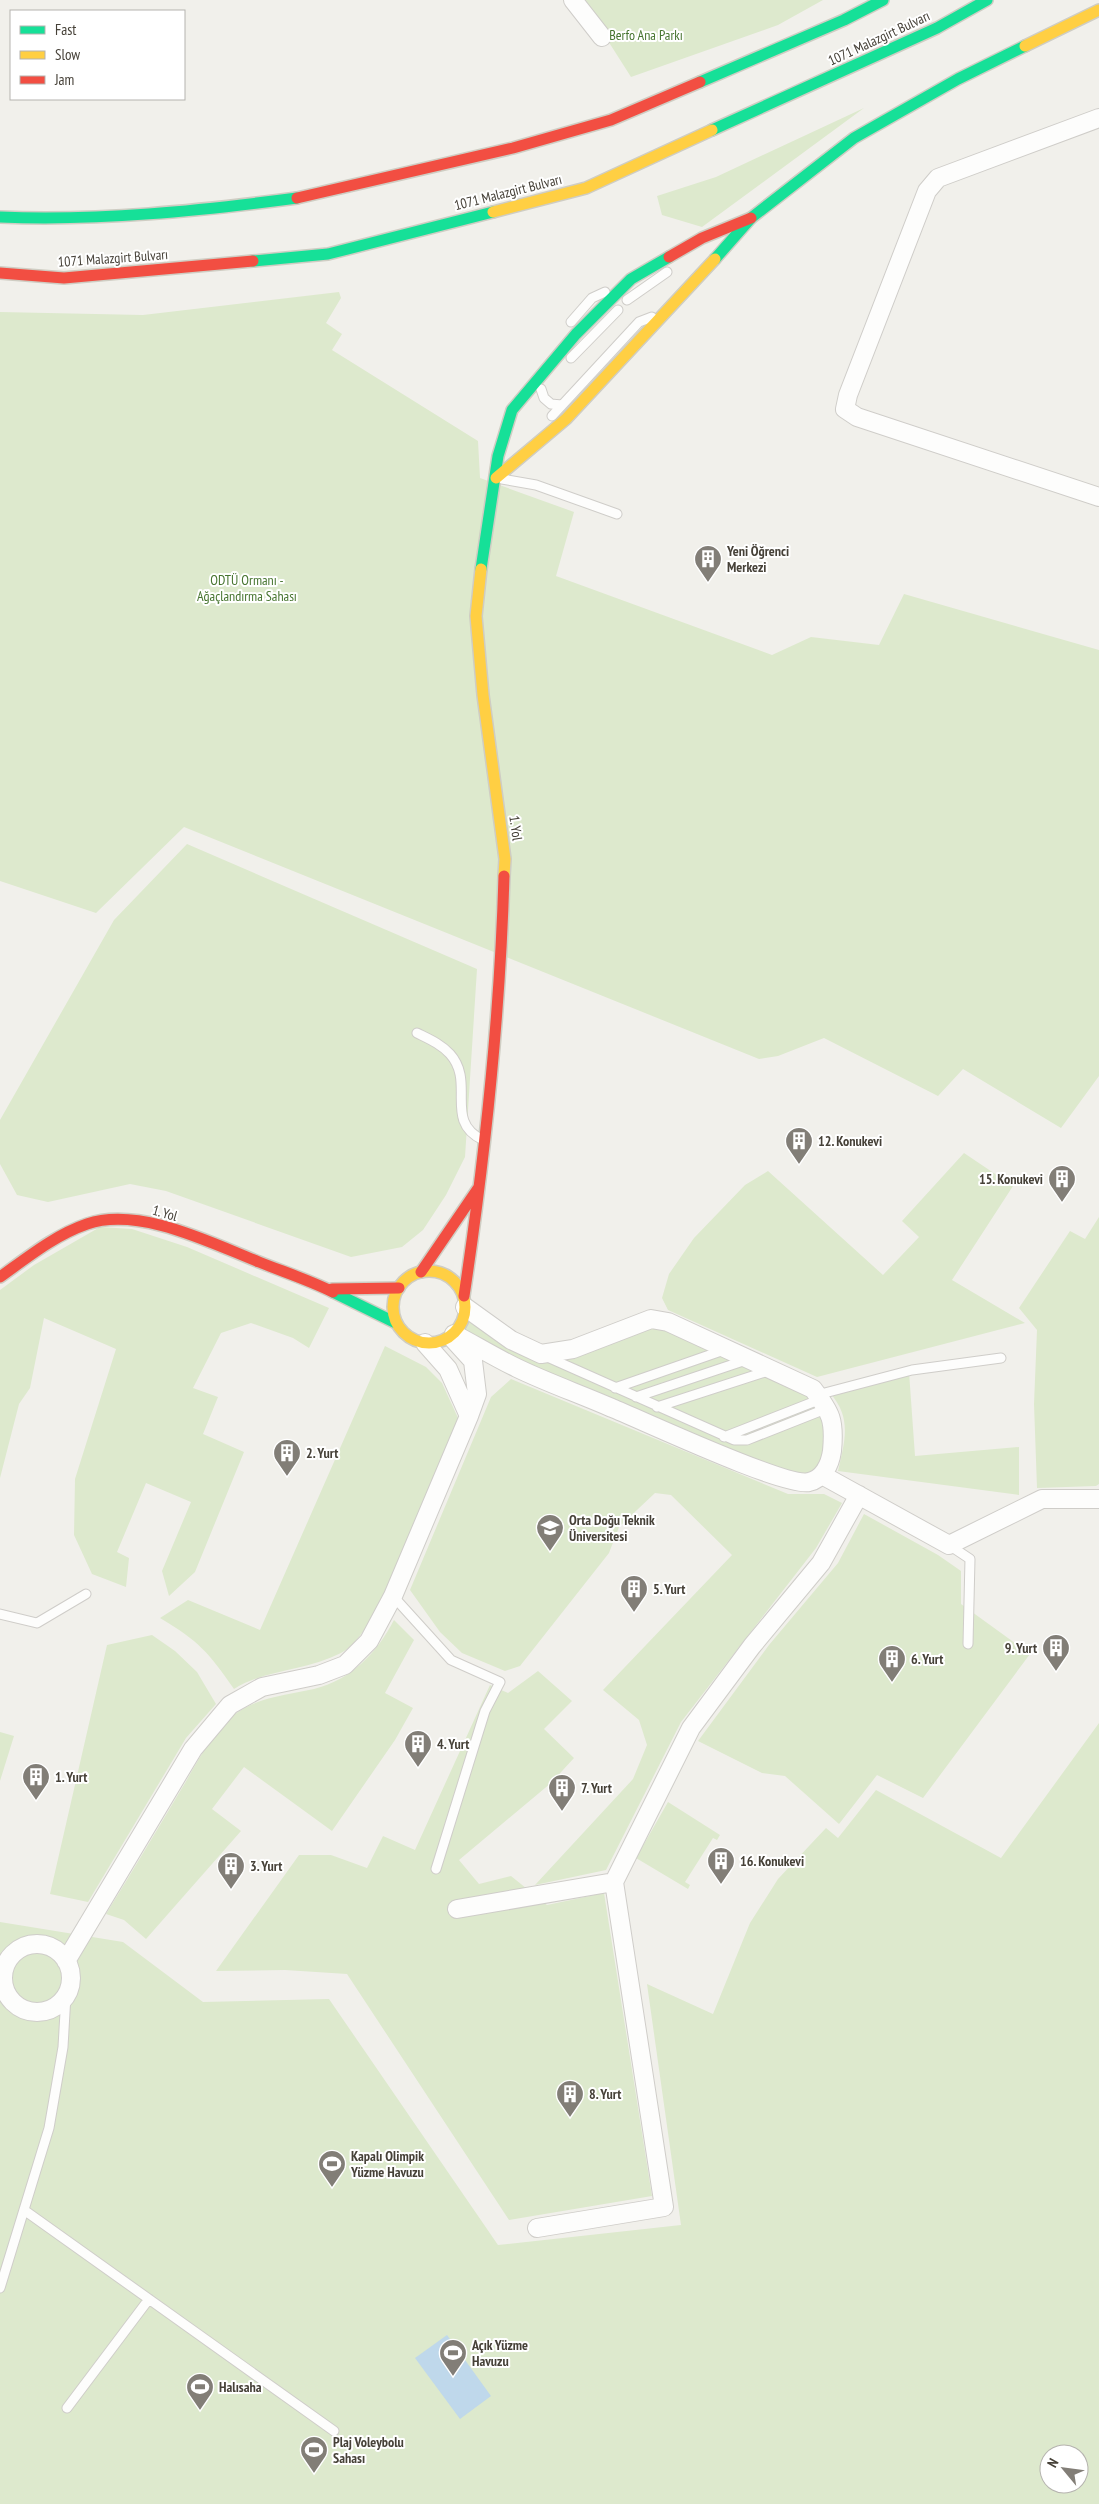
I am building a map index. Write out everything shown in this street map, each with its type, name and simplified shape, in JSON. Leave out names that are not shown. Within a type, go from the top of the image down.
[{"type":"street","points":[[573,0],[602,37]]},
{"type":"street","points":[[0,217],[96,218],[190,212],[301,197],[513,148],[610,120],[844,20],[883,0]]},
{"type":"street","name":"1071 Malazgirt Bulvarı","points":[[0,273],[64,278],[328,254],[586,188],[937,28],[987,0]]},
{"type":"street","points":[[496,478],[566,419],[670,309],[751,218],[854,138],[958,79],[1099,10]]},
{"type":"street","points":[[1099,118],[938,178],[928,191],[848,395],[845,409],[857,417],[1099,497]]},
{"type":"street","name":"1. Yol","points":[[464,1301],[481,1183],[502,948],[505,859],[483,695],[476,616],[486,526],[496,478],[498,456],[512,410],[576,334],[631,280],[702,238],[751,218]]},
{"type":"street","points":[[421,1272],[481,1183]]},
{"type":"street","name":"1. Yol","points":[[0,1278],[57,1237],[89,1223],[119,1219],[152,1223],[186,1234],[327,1289],[396,1322]]},
{"type":"street","points":[[452,1335],[518,1368],[721,1455],[788,1480],[808,1483],[822,1475],[831,1459],[833,1437],[822,1400],[813,1389],[668,1322],[651,1319],[574,1349],[541,1354],[511,1340],[464,1301],[452,1279],[437,1272],[421,1272],[413,1275],[399,1288],[394,1299],[393,1311],[396,1322],[408,1336],[425,1343],[436,1343],[452,1335],[464,1316],[464,1301]]},
{"type":"street","points":[[327,1289],[399,1288]]},
{"type":"street","points":[[66,1961],[193,1749],[230,1705],[262,1687],[319,1675],[344,1665],[369,1641],[393,1596],[470,1416],[477,1394],[473,1361],[452,1335]]},
{"type":"street","points":[[425,1343],[448,1369],[470,1416]]},
{"type":"street","points":[[822,1475],[950,1545],[1042,1499],[1099,1498]]},
{"type":"street","points":[[537,2228],[664,2207],[614,1882],[691,1728],[752,1646],[821,1563],[860,1495]]},
{"type":"street","points":[[457,1909],[614,1882]]},
{"type":"street","points":[[29,1946],[50,1947],[66,1961],[70,1972],[70,1984],[66,1995],[59,2004],[49,2010],[26,2011],[16,2005],[8,1997],[3,1976],[11,1956],[29,1946]]},
{"type":"lane","points":[[704,248],[751,218]]},
{"type":"lane","points":[[527,407],[633,294],[672,269]]},
{"type":"lane","points":[[566,329],[592,298],[631,280],[633,294]]},
{"type":"lane","points":[[496,478],[639,322],[670,309]]},
{"type":"lane","points":[[542,389],[544,398],[551,404],[562,405]]},
{"type":"lane","points":[[498,456],[501,412]]},
{"type":"lane","points":[[498,456],[520,419]]},
{"type":"lane","points":[[496,478],[536,485],[617,514]]},
{"type":"lane","points":[[417,1033],[439,1044],[451,1055],[460,1070],[463,1087],[460,1109],[463,1123],[472,1135],[485,1142]]},
{"type":"lane","points":[[615,1388],[726,1349]]},
{"type":"lane","points":[[541,1354],[724,1437],[747,1440],[822,1400],[912,1370],[1001,1358]]},
{"type":"lane","points":[[636,1398],[749,1359]]},
{"type":"lane","points":[[657,1407],[771,1370]]},
{"type":"lane","points":[[950,1545],[970,1559],[968,1644]]},
{"type":"lane","points":[[0,1614],[37,1623],[86,1594]]},
{"type":"lane","points":[[393,1596],[451,1660],[500,1682],[485,1711],[436,1869]]},
{"type":"lane","points":[[0,2288],[49,2128],[63,2047],[66,1995]]},
{"type":"lane","points":[[24,2210],[334,2431]]},
{"type":"lane","points":[[67,2408],[149,2299]]},
{"type":"green space","name":"Berfo Ana Parkı","points":[[582,0],[823,0],[778,25],[631,77]]},
{"type":"green space","points":[[864,108],[702,227],[662,215],[657,196],[716,177]]},
{"type":"green space","name":"ODTÜ Ormanı - Ağaçlandırma Sahası","points":[[339,292],[341,298],[326,323],[342,334],[332,350],[478,441],[480,478],[574,512],[556,576],[772,655],[811,637],[879,645],[904,594],[1099,650],[1099,1076],[1061,1128],[963,1069],[938,1096],[824,1038],[778,1056],[759,1059],[184,827],[96,913],[0,881],[0,312],[143,315]]},
{"type":"green space","points":[[187,844],[477,969],[465,1157],[446,1195],[423,1230],[402,1247],[351,1257],[166,1191],[130,1184],[48,1202],[17,1195],[0,1164],[0,1120],[114,920]]},
{"type":"green space","points":[[964,1153],[1013,1186],[952,1280],[1025,1323],[817,1377],[668,1310],[662,1298],[669,1274],[694,1238],[745,1185],[768,1171],[883,1275],[919,1237],[902,1221]]},
{"type":"green space","points":[[1099,1217],[1099,1484],[1096,1486],[1037,1488],[1034,1404],[1037,1330],[1019,1308],[1070,1231],[1085,1239]]},
{"type":"green space","points":[[100,1227],[132,1229],[187,1247],[329,1308],[309,1348],[293,1338],[251,1323],[221,1333],[193,1388],[218,1397],[203,1434],[244,1452],[195,1572],[169,1596],[162,1571],[191,1502],[146,1483],[117,1552],[129,1558],[126,1587],[92,1574],[74,1535],[75,1479],[116,1349],[44,1318],[30,1388],[19,1404],[0,1478],[0,1290],[34,1265]]},
{"type":"green space","points":[[464,1316],[541,1354],[651,1319],[813,1389],[828,1408],[831,1459],[808,1483],[454,1334]]},
{"type":"green space","points":[[385,1346],[426,1367],[442,1383],[458,1418],[378,1609],[352,1645],[341,1653],[328,1659],[259,1677],[234,1689],[210,1657],[194,1641],[160,1618],[188,1600],[260,1630]]},
{"type":"green space","points":[[909,1372],[915,1456],[1019,1447],[1019,1495],[838,1471],[843,1449],[844,1420],[842,1411],[830,1393]]},
{"type":"green space","points":[[511,1379],[788,1494],[824,1494],[842,1503],[816,1548],[681,1722],[606,1870],[535,1885],[633,1779],[647,1745],[639,1720],[603,1690],[732,1555],[671,1495],[655,1493],[619,1527],[609,1553],[520,1666],[505,1671],[462,1653],[440,1632],[410,1590],[491,1397]]},
{"type":"green space","points":[[864,1514],[938,1555],[961,1571],[961,1604],[1030,1654],[923,1798],[877,1775],[839,1824],[785,1776],[762,1773],[698,1741],[769,1645],[838,1563]]},
{"type":"green space","points":[[394,1620],[414,1640],[385,1693],[413,1708],[395,1740],[332,1831],[244,1767],[212,1809],[241,1831],[146,1939],[124,1920],[106,1914],[219,1729],[235,1714],[253,1704],[273,1697],[314,1689],[340,1679],[362,1664],[380,1643]]},
{"type":"green space","points":[[152,1635],[175,1651],[197,1672],[216,1704],[186,1738],[88,1902],[50,1894],[107,1645]]},
{"type":"green space","points":[[538,1671],[572,1701],[544,1729],[574,1758],[551,1783],[459,1860],[479,1884],[511,1876],[547,1905],[604,1893],[652,2196],[509,2220],[347,1974],[285,1970],[216,1971],[299,1855],[331,1855],[367,1868],[383,1836],[415,1850],[490,1685],[508,1693]]},
{"type":"green space","points":[[1099,1723],[1099,2504],[0,2504],[0,1922],[123,1942],[203,2002],[329,1999],[498,2245],[681,2225],[647,1984],[713,2014],[750,1923],[778,1879],[826,1828],[838,1838],[876,1790],[1001,1858]]},
{"type":"green space","points":[[0,1732],[14,1736],[0,1781]]},
{"type":"green space","points":[[668,1802],[720,1835],[717,1840],[713,1838],[685,1882],[690,1885],[688,1889],[636,1858]]},
{"type":"water","name":"Açık Yüzme Havuzu","points":[[447,2335],[491,2396],[460,2419],[415,2358]]},
{"type":"traffic: fast","points":[[700,82],[844,20],[883,0]]},
{"type":"traffic: fast","points":[[712,130],[937,28],[987,0]]},
{"type":"traffic: fast","points":[[715,259],[751,218],[854,138],[958,79],[1025,46]]},
{"type":"traffic: fast","points":[[0,217],[75,218],[149,214],[297,198]]},
{"type":"traffic: fast","points":[[253,261],[328,254],[493,212]]},
{"type":"traffic: fast","points":[[481,569],[498,456],[512,410],[576,334],[631,279],[669,257]]},
{"type":"traffic: fast","points":[[333,1292],[396,1323]]},
{"type":"traffic: slow","points":[[1025,46],[1099,10]]},
{"type":"traffic: slow","points":[[493,212],[586,188],[712,130]]},
{"type":"traffic: slow","points":[[496,478],[566,419],[715,259]]},
{"type":"traffic: slow","points":[[481,569],[476,616],[483,695],[505,859],[504,876]]},
{"type":"traffic: slow","points":[[429,1271],[449,1277],[459,1287],[465,1307],[459,1327],[449,1337],[429,1343],[409,1337],[399,1327],[393,1307],[399,1287],[409,1277],[429,1271]]},
{"type":"traffic: jam","points":[[297,198],[513,148],[611,120],[700,82]]},
{"type":"traffic: jam","points":[[669,257],[702,238],[751,218]]},
{"type":"traffic: jam","points":[[0,273],[64,278],[253,261]]},
{"type":"traffic: jam","points":[[464,1296],[479,1192],[490,1087],[499,982],[504,876]]},
{"type":"traffic: jam","points":[[421,1272],[479,1187]]},
{"type":"traffic: jam","points":[[0,1277],[42,1247],[75,1229],[87,1224],[107,1220],[129,1220],[175,1229],[333,1292]]},
{"type":"traffic: jam","points":[[332,1289],[399,1288]]},
{"type":"place","name":"Yeni Öğrenci Merkezi","points":[[708,583]]},
{"type":"place","name":"12. Konukevi","points":[[799,1165]]},
{"type":"place","name":"15. Konukevi","points":[[1062,1203]]},
{"type":"place","name":"2. Yurt","points":[[287,1477]]},
{"type":"place","name":"Orta Doğu Teknik Üniversitesi","points":[[550,1552]]},
{"type":"place","name":"5. Yurt","points":[[634,1613]]},
{"type":"place","name":"9. Yurt","points":[[1056,1672]]},
{"type":"place","name":"6. Yurt","points":[[892,1683]]},
{"type":"place","name":"4. Yurt","points":[[418,1768]]},
{"type":"place","name":"1. Yurt","points":[[36,1801]]},
{"type":"place","name":"7. Yurt","points":[[562,1812]]},
{"type":"place","name":"16. Konukevi","points":[[721,1885]]},
{"type":"place","name":"3. Yurt","points":[[231,1890]]},
{"type":"place","name":"8. Yurt","points":[[570,2118]]},
{"type":"place","name":"Kapalı Olimpik Yüzme Havuzu","points":[[332,2188]]},
{"type":"place","name":"Açık Yüzme Havuzu","points":[[453,2377]]},
{"type":"place","name":"Halısaha","points":[[200,2411]]},
{"type":"place","name":"Plaj Voleybolu Sahası","points":[[314,2474]]}]
